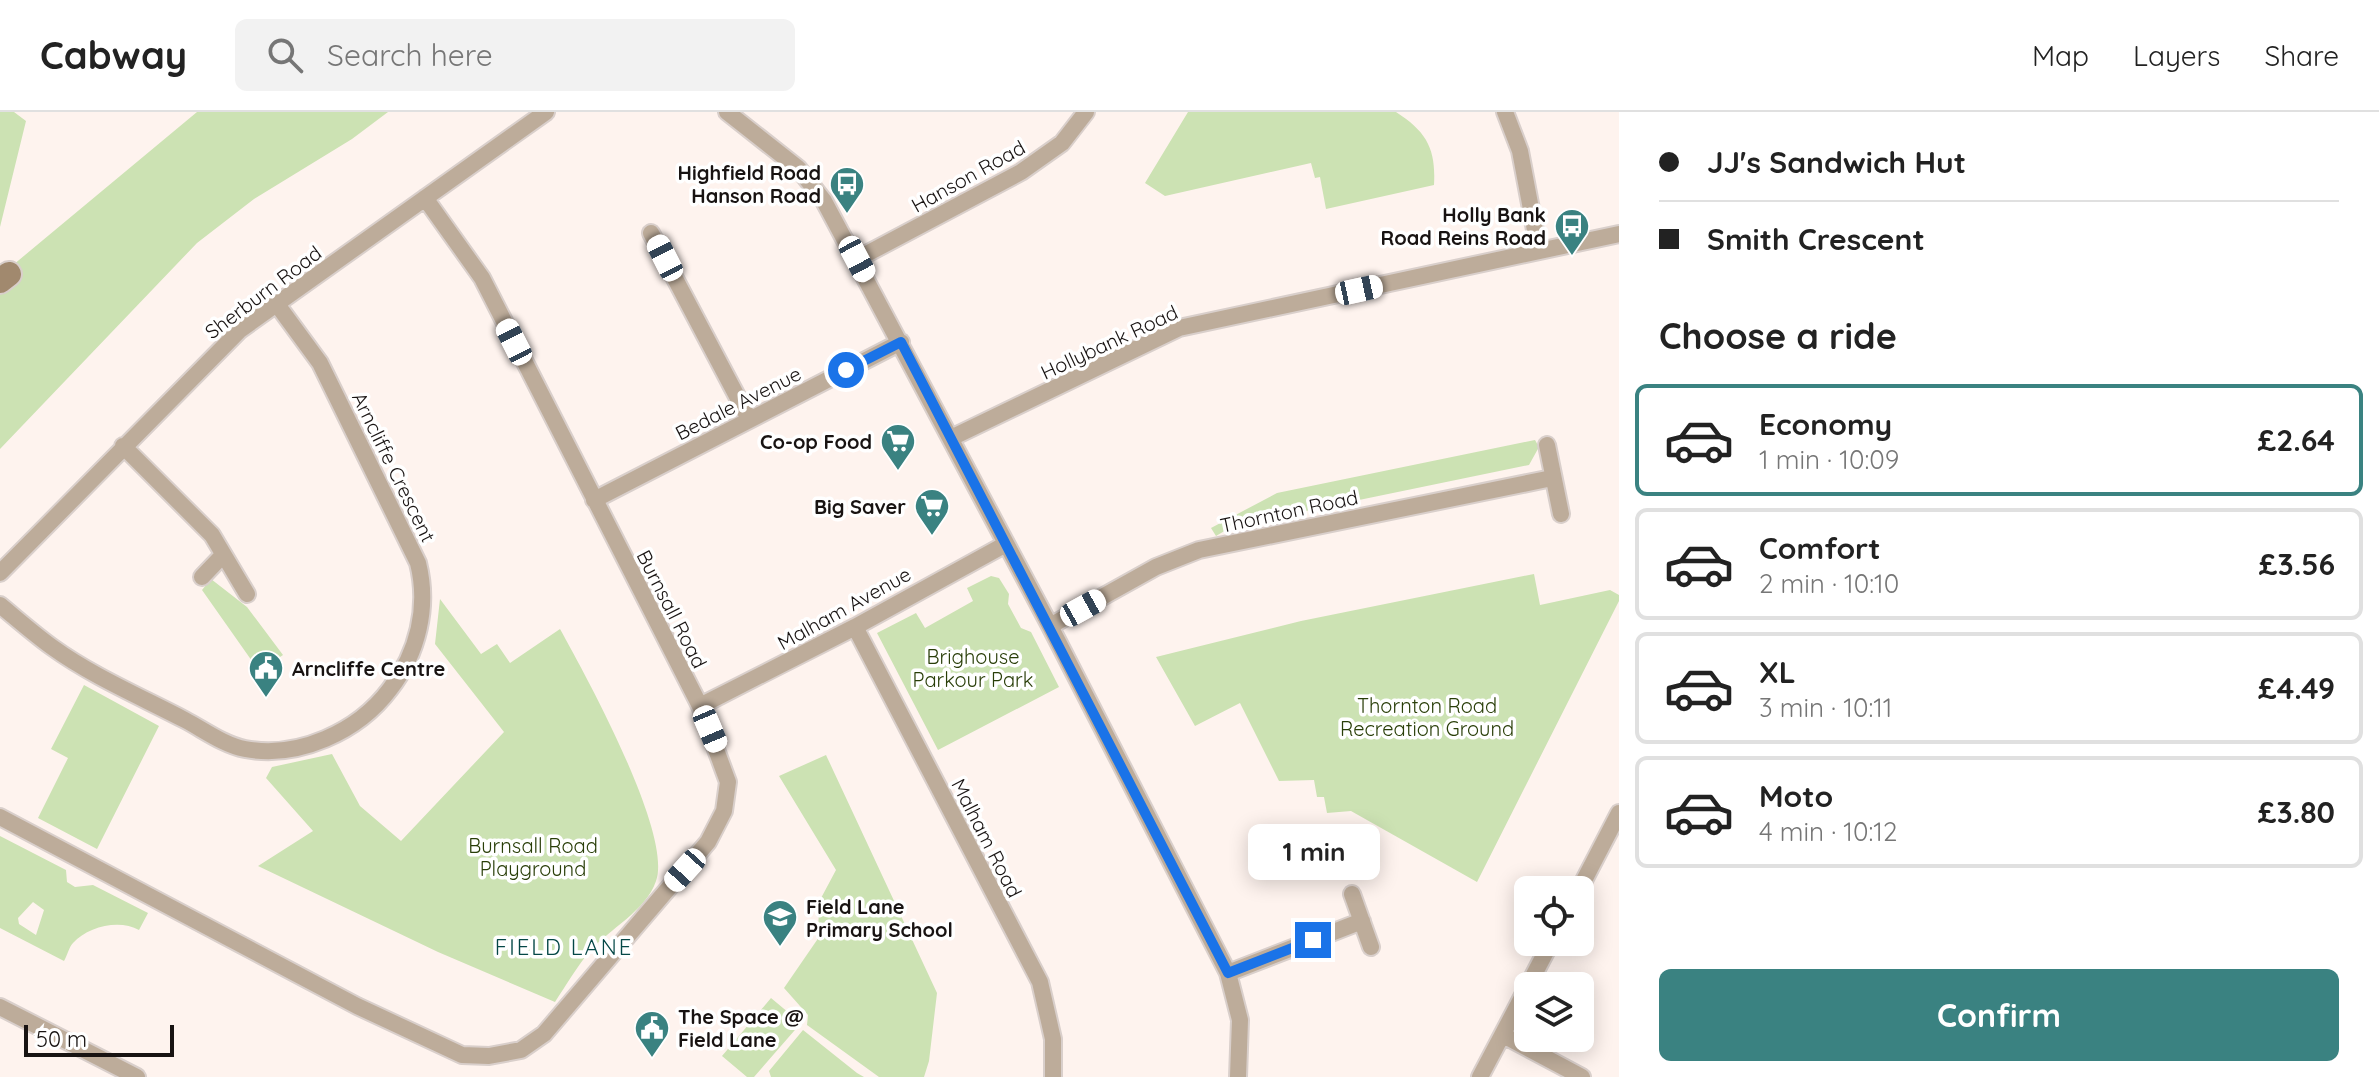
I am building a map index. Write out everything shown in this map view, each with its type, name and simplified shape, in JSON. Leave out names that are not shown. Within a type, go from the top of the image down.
[{"type":"street","name":"Sherburn Road","points":[[0,573],[212,355],[276,303],[546,112]]},
{"type":"street","points":[[727,112],[808,179],[857,259],[901,342],[1228,973],[1240,1020],[1238,1077]]},
{"type":"street","name":"Hanson Road","points":[[857,259],[1021,172],[1062,143],[1086,112]]},
{"type":"street","points":[[1505,112],[1520,151],[1539,251]]},
{"type":"street","name":"Burnsall Road","points":[[0,817],[357,1006],[462,1055],[489,1056],[521,1050],[544,1034],[708,842],[724,811],[728,782],[700,706],[482,278],[425,198]]},
{"type":"street","points":[[651,233],[749,419]]},
{"type":"street","name":"Hollybank Road","points":[[951,438],[1179,328],[1619,234]]},
{"type":"street","name":"Arncliffe Crescent","points":[[0,605],[53,649],[244,749],[277,750],[317,742],[341,731],[378,704],[404,668],[420,624],[423,599],[418,563],[320,363],[276,303]]},
{"type":"street","name":"Bedale Avenue","points":[[594,500],[901,342]]},
{"type":"street","points":[[1547,445],[1561,514]]},
{"type":"street","points":[[123,446],[212,535],[247,594]]},
{"type":"street","name":"Thornton Road","points":[[1050,626],[1156,567],[1199,550],[1552,478]]},
{"type":"street","name":"Malham Avenue","points":[[700,706],[855,627],[1006,544]]},
{"type":"street","points":[[202,577],[223,555]]},
{"type":"street","name":"Malham Road","points":[[855,627],[1040,982],[1053,1039],[1053,1077]]},
{"type":"street","points":[[1586,876],[1619,813]]},
{"type":"street","points":[[1352,894],[1371,947]]},
{"type":"street","points":[[1228,973],[1362,921]]},
{"type":"street","points":[[0,1007],[137,1077]]},
{"type":"street","points":[[1480,1077],[1514,1013]]},
{"type":"street","points":[[1503,1035],[1582,1077]]},
{"type":"green space","points":[[0,112],[14,112],[26,121],[0,227]]},
{"type":"green space","points":[[197,112],[388,112],[352,139],[254,199],[197,243],[0,449],[0,285],[13,265]]},
{"type":"green space","points":[[1188,112],[1396,112],[1415,127],[1427,142],[1433,161],[1434,185],[1326,209],[1320,177],[1315,178],[1311,163],[1165,196],[1145,183]]},
{"type":"green space","points":[[1535,440],[1539,447],[1529,465],[1233,526],[1216,536],[1211,528],[1277,493]]},
{"type":"green space","name":"Thornton Road Recreation Ground","points":[[1534,574],[1540,605],[1610,590],[1619,595],[1619,601],[1477,882],[1351,811],[1327,813],[1324,797],[1317,797],[1314,780],[1279,781],[1240,703],[1195,726],[1156,657],[1301,621]]},
{"type":"green space","name":"Brighouse Parkour Park","points":[[991,576],[999,578],[1009,594],[1008,604],[1021,628],[1031,632],[1059,687],[938,750],[877,633],[916,613],[925,628],[973,601],[967,588]]},
{"type":"green space","points":[[211,579],[247,607],[283,655],[259,671],[202,590]]},
{"type":"green space","name":"Burnsall Road Playground","points":[[440,599],[481,654],[497,644],[510,663],[560,629],[624,754],[652,828],[658,859],[656,881],[651,892],[636,911],[589,952],[555,1002],[438,952],[258,866],[313,831],[266,778],[272,767],[332,754],[360,806],[401,841],[504,732],[435,644]]},
{"type":"green space","points":[[84,685],[159,726],[97,849],[38,818],[68,758],[51,749]]},
{"type":"green space","points":[[826,755],[937,993],[929,1061],[924,1077],[879,1077],[807,1025],[808,1015],[784,988],[817,940],[820,900],[836,870],[779,776]]},
{"type":"green space","points":[[0,836],[66,870],[67,882],[75,887],[93,885],[148,913],[139,930],[114,925],[87,932],[72,945],[64,961],[0,928]],"holes":[[[33,902],[44,910],[36,935],[19,924],[18,918]]]},
{"type":"green space","points":[[771,998],[801,1023],[754,1077],[747,1077],[722,1056]]},
{"type":"green space","points":[[803,1030],[864,1077],[771,1077],[769,1071]]},
{"type":"place","name":"Highfield Road Hanson Road","points":[[847,215]]},
{"type":"place","name":"Holly Bank Road Reins Road","points":[[1572,257]]},
{"type":"place","name":"Co-op Food","points":[[898,472]]},
{"type":"place","name":"Big Saver","points":[[932,537]]},
{"type":"place","name":"Arncliffe Centre","points":[[266,699]]},
{"type":"place","name":"Field Lane Primary School","points":[[780,948]]},
{"type":"place","name":"The Space @ Field Lane","points":[[652,1059]]},
{"type":"district","name":"FIELD LANE","points":[[564,947]]},
{"type":"route","points":[[846,370],[901,342],[1228,973],[1313,940]]}]
